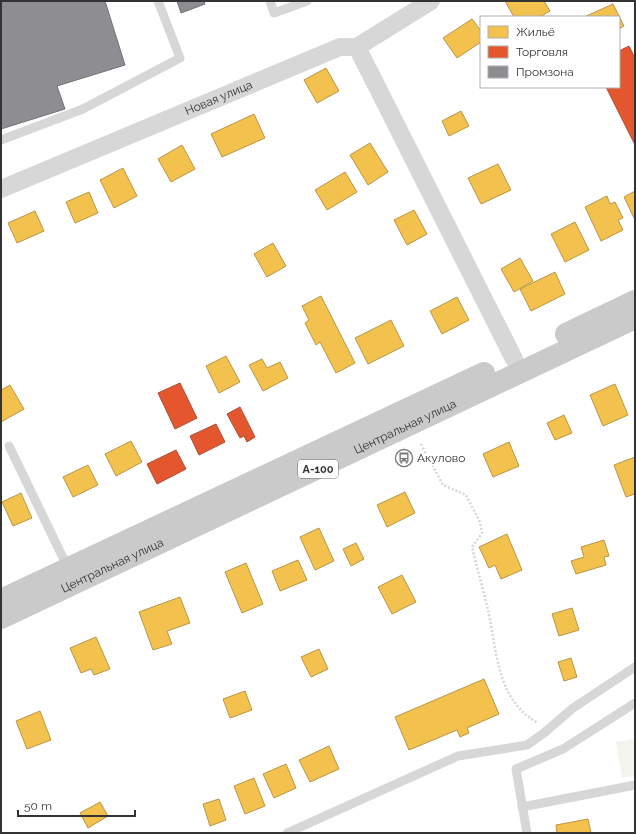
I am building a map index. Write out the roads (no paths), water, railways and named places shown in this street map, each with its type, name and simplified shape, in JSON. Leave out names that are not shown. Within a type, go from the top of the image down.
[{"type":"main road","name":"Центральная улица","points":[[1,600],[635,301]]},
{"type":"main road","name":"Центральная улица","points":[[1,618],[635,318]]},
{"type":"street","name":"Новая улица","points":[[1,189],[340,47],[357,47],[431,1]]},
{"type":"street","points":[[357,47],[514,359]]},
{"type":"lane","points":[[1,140],[83,109],[180,58],[158,1]]},
{"type":"lane","points":[[270,1],[274,13],[307,1]]},
{"type":"lane","points":[[9,446],[68,568]]},
{"type":"lane","points":[[287,833],[458,756],[527,745],[552,727],[573,708],[635,667]]},
{"type":"lane","points":[[527,833],[516,769],[563,749],[635,703]]},
{"type":"lane","points":[[522,807],[635,785]]},
{"type":"place","name":"Акулово","points":[[404,458]]}]
